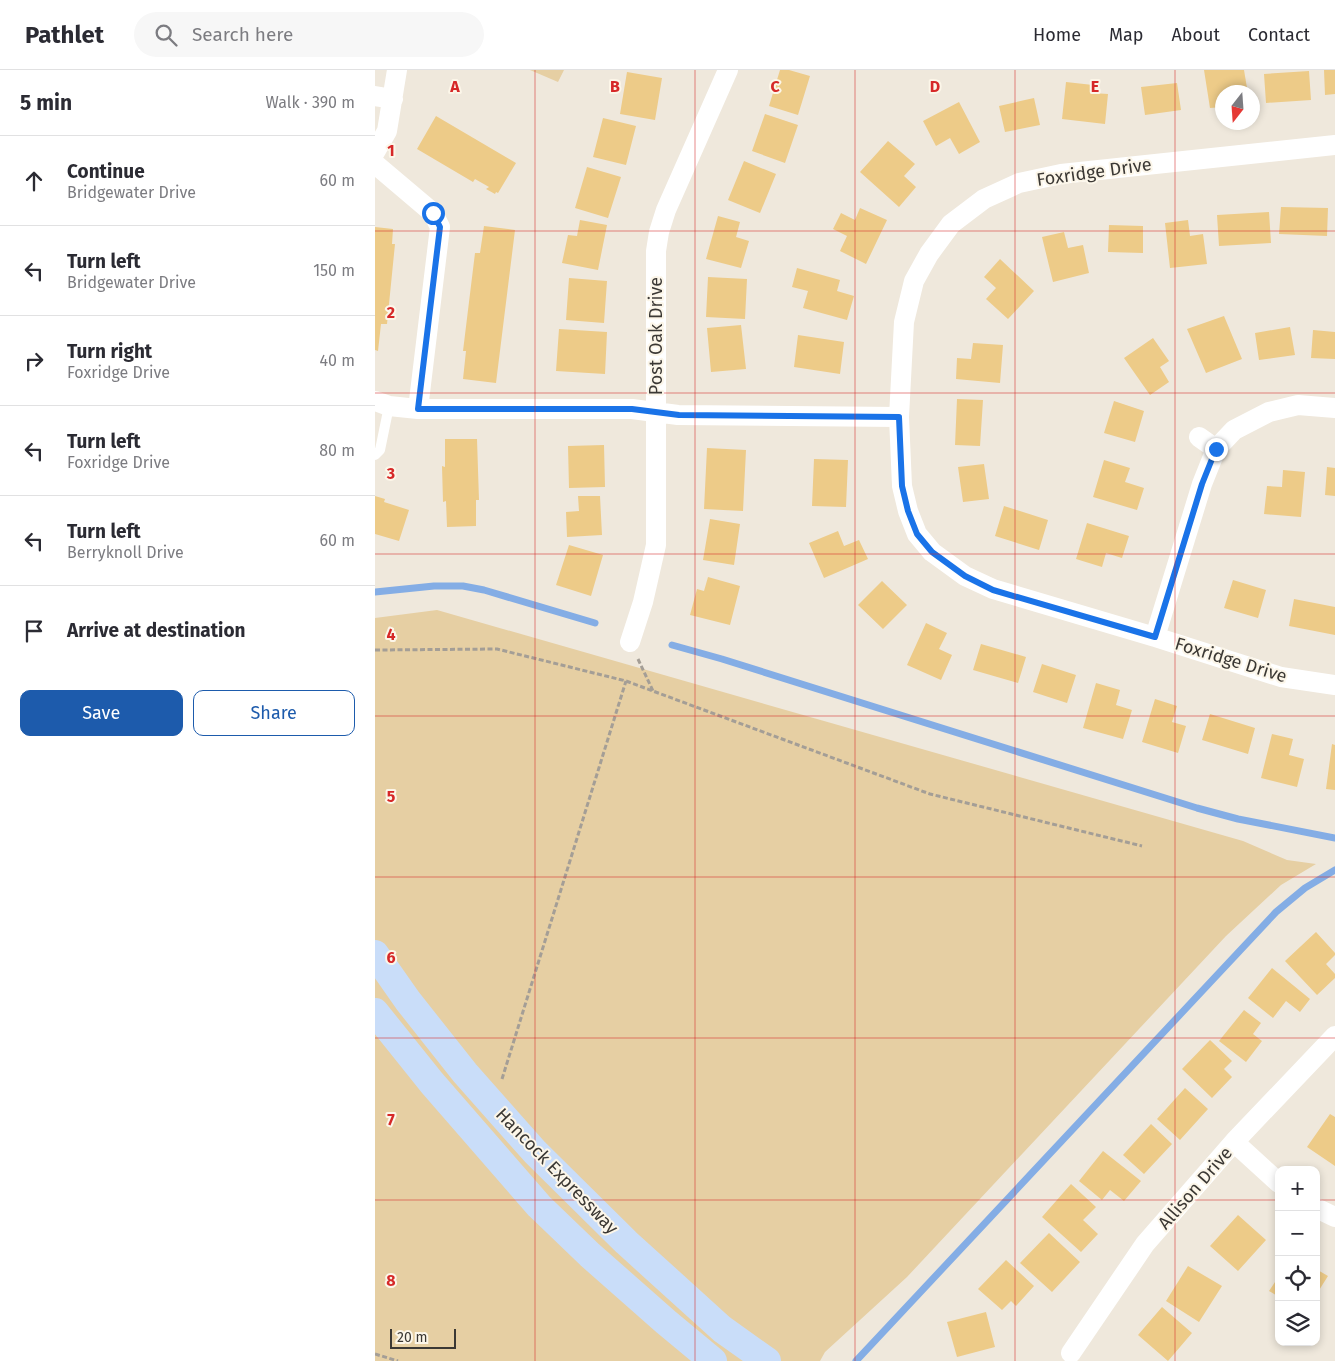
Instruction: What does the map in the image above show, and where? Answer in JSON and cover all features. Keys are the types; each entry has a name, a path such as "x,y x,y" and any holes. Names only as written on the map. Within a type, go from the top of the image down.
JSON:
{"main road":[{"name":"Hancock Expressway","path":"375,954 408,1001 465,1074 535,1152 626,1242 722,1329 767,1361"},
{"name":"Hancock Expressway","path":"375,1012 432,1083 539,1206 590,1255 713,1361"}],"street":[{"path":"375,152 387,132 384,98 397,70"},
{"name":"Post Oak Drive","path":"630,642 643,602 656,545 657,250 659,232 666,210 728,70"},
{"name":"Foxridge Drive","path":"1335,145 1061,174 1019,183 984,199 951,224 929,254 914,281 904,322 899,417 902,486 908,511 917,534 932,552 965,576 993,590 1155,637 1281,677 1335,685"},
{"path":"375,164 433,213 440,227 418,409"},
{"path":"382,403 418,409 632,409 679,415 899,417"},
{"path":"1155,637 1202,484 1216,449 1234,430 1269,412 1298,405 1335,408"},
{"path":"1199,437 1216,449"},
{"name":"Allison Drive","path":"1071,1353 1145,1244 1234,1142 1335,1036"},
{"path":"1234,1142 1275,1179"},
{"path":"1320,1210 1335,1217"}],"lane":[{"path":"375,455 380,450 382,403"}],"path":[{"path":"630,642 653,691"},
{"path":"375,650 497,649 626,681 930,794 1142,846"},
{"path":"501,1080 626,681"},
{"path":"375,1354 399,1361"}],"shaded area":[{"path":"530,70 564,70 558,82"},
{"path":"437,610 1243,841 1287,860 1316,864 1281,885 1226,936 907,1277 825,1352 820,1361 375,1361 375,618"}],"building":[{"path":"780,70 789,70 810,76 798,115 769,106"},
{"path":"1204,70 1244,70 1246,85 1215,85 1215,108 1210,108"},
{"path":"1324,70 1335,70 1335,94 1325,95"},
{"path":"1309,71 1311,100 1266,103 1264,74"},
{"path":"627,72 662,78 655,120 620,114"},
{"path":"1066,82 1093,85 1093,93 1108,94 1105,124 1062,119"},
{"path":"1177,83 1181,110 1145,115 1141,87"},
{"path":"1034,98 1040,125 1005,132 999,106"},
{"path":"959,102 980,142 959,154 950,138 936,146 923,121"},
{"path":"765,114 798,125 785,163 752,151"},
{"path":"436,116 516,163 498,193 496,192 495,194 486,189 489,187 475,179 473,182 417,149"},
{"path":"603,118 636,126 626,165 593,157"},
{"path":"888,141 915,164 904,176 916,187 899,207 860,172"},
{"path":"744,161 776,174 760,213 728,200"},
{"path":"587,167 621,177 608,218 575,208"},
{"path":"1281,207 1328,208 1327,236 1279,234"},
{"path":"860,208 887,220 866,264 840,251 847,236 833,229 841,213 855,220"},
{"path":"1269,212 1271,243 1219,246 1217,215"},
{"path":"718,216 740,222 736,237 749,241 741,268 706,259"},
{"path":"580,220 607,225 598,270 562,263 568,235 577,236"},
{"path":"1188,220 1190,236 1203,234 1207,264 1170,268 1165,223"},
{"path":"1109,225 1143,226 1143,253 1108,252"},
{"path":"484,226 515,230 496,383 463,379 466,351 463,351 475,253 480,253"},
{"path":"375,227 393,229 392,244 395,244 387,324 381,324 378,351 375,350"},
{"path":"1064,232 1068,248 1083,245 1089,273 1053,282 1042,237"},
{"path":"1000,259 1034,291 1008,319 986,299 996,288 984,277"},
{"path":"797,268 840,280 837,291 854,296 847,320 803,308 808,291 792,287"},
{"path":"708,277 747,279 745,319 706,317"},
{"path":"569,278 607,281 604,323 566,320"},
{"path":"1224,316 1242,359 1206,373 1187,329"},
{"path":"741,325 746,369 711,372 707,328"},
{"path":"1290,327 1295,355 1259,360 1255,333"},
{"path":"559,329 607,332 605,374 556,371"},
{"path":"1313,330 1335,332 1335,359 1311,358"},
{"path":"798,335 844,342 840,374 794,367"},
{"path":"1153,338 1169,361 1160,367 1169,382 1150,395 1124,358"},
{"path":"973,343 1003,345 1000,383 956,379 957,358 971,359"},
{"path":"957,399 983,400 980,446 955,445"},
{"path":"1114,401 1144,411 1135,442 1104,433"},
{"path":"445,439 477,439 479,500 476,500 476,526 447,527 446,501 443,502 442,466 445,467"},
{"path":"604,445 605,487 569,488 568,446"},
{"path":"707,448 746,450 743,511 704,509"},
{"path":"814,459 848,460 846,507 812,506"},
{"path":"1104,460 1130,468 1125,482 1144,488 1137,510 1093,497"},
{"path":"984,464 989,499 963,502 958,467"},
{"path":"1327,467 1335,468 1335,496 1325,495"},
{"path":"1283,470 1305,472 1301,517 1264,514 1267,486 1282,487"},
{"path":"375,496 385,499 384,502 409,510 399,541 375,534"},
{"path":"578,496 600,496 602,535 567,537 566,512 579,511"},
{"path":"1004,506 1048,520 1039,550 995,536"},
{"path":"710,519 740,524 734,565 703,560"},
{"path":"1087,523 1129,536 1122,558 1106,553 1102,567 1076,559"},
{"path":"838,531 844,546 859,540 868,559 824,578 809,543"},
{"path":"569,545 603,555 591,596 556,585"},
{"path":"708,577 740,586 730,625 690,615 697,589 704,591"},
{"path":"1233,580 1266,590 1258,618 1224,608"},
{"path":"882,581 907,605 883,629 858,605"},
{"path":"1294,599 1335,607 1335,635 1289,626"},
{"path":"926,623 947,633 939,649 952,655 941,680 907,665"},
{"path":"981,644 1026,657 1018,683 973,670"},
{"path":"1042,664 1076,675 1067,703 1033,692"},
{"path":"1096,683 1120,690 1116,705 1132,710 1123,739 1083,728"},
{"path":"1155,699 1177,706 1172,722 1186,726 1178,753 1142,742"},
{"path":"1210,714 1255,728 1248,754 1202,740"},
{"path":"1272,734 1293,739 1289,755 1304,759 1297,787 1261,778"},
{"path":"1332,744 1335,745 1335,790 1326,789"},
{"path":"1316,932 1335,953 1326,964 1335,974 1335,978 1317,995 1285,961"},
{"path":"1272,968 1310,999 1300,1012 1286,1001 1273,1018 1248,998"},
{"path":"1244,1010 1261,1023 1253,1034 1262,1041 1246,1062 1219,1041"},
{"path":"1210,1040 1232,1061 1224,1069 1232,1077 1212,1098 1182,1069"},
{"path":"1185,1088 1208,1109 1180,1140 1157,1119"},
{"path":"1330,1114 1335,1117 1335,1166 1307,1147"},
{"path":"1151,1124 1172,1144 1144,1174 1123,1155"},
{"path":"1103,1151 1141,1181 1124,1201 1110,1190 1102,1200 1079,1181"},
{"path":"1071,1184 1096,1207 1083,1220 1098,1234 1081,1252 1042,1217"},
{"path":"1238,1215 1266,1240 1238,1271 1210,1246"},
{"path":"1049,1233 1080,1262 1052,1292 1020,1263"},
{"path":"1006,1260 1034,1286 1016,1306 1011,1301 1002,1310 978,1289"},
{"path":"1188,1266 1222,1286 1199,1322 1166,1301"},
{"path":"1320,1271 1328,1276 1320,1289"},
{"path":"1275,1282 1275,1295 1269,1291"},
{"path":"1162,1307 1192,1333 1168,1361 1138,1335"},
{"path":"986,1312 995,1347 957,1357 947,1322"}],"waterway":[{"path":"375,592 434,586 463,586 484,590 595,623"},
{"path":"672,645 1197,808 1238,819 1335,838"},
{"path":"856,1361 1276,912 1305,888 1335,870"}],"route":[{"path":"433,213 440,227 418,409 632,409 679,415 899,417 902,486 908,511 917,534 932,552 965,576 993,590 1155,637 1202,484 1216,449"}]}
